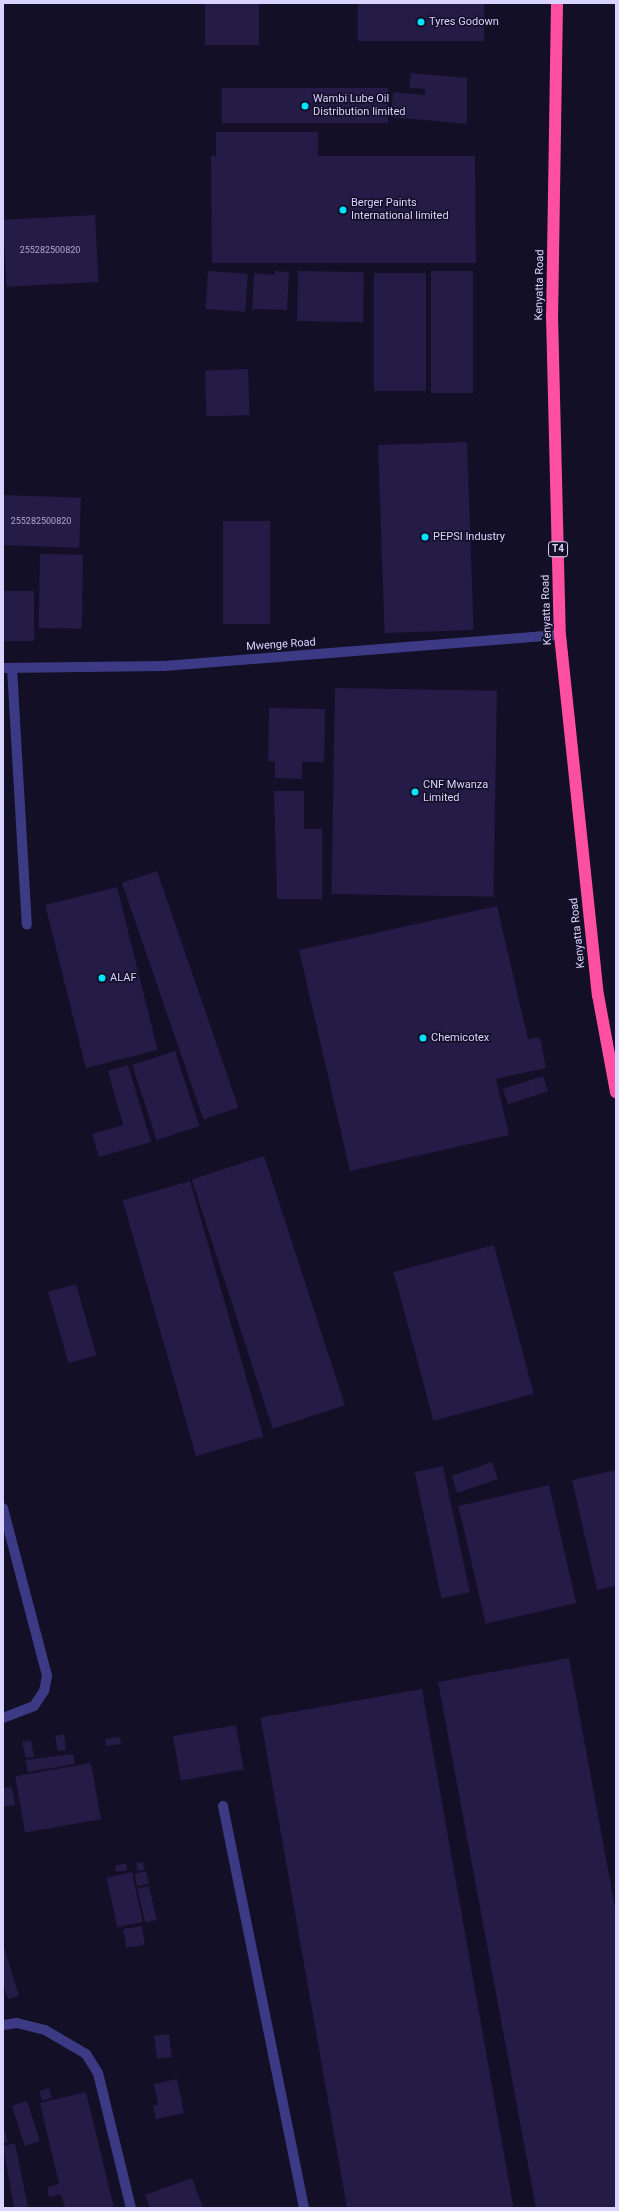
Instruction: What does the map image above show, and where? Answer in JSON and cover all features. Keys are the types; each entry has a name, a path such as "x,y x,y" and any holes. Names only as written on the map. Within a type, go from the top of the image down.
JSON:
{"highway":[{"name":"Kenyatta Road","path":"557,3 552,315 560,635 598,995 616,1092"}],"street":[{"name":"Mwenge Road","path":"8,668 164,666 560,635"},
{"path":"8,668 27,925"},
{"path":"3,1508 47,1676 44,1690 34,1706 3,1718"},
{"path":"223,1806 304,2208"},
{"path":"3,2025 17,2023 45,2030 86,2054 98,2072 131,2208"}],"building":[{"path":"205,3 259,3 259,45 205,45"},
{"name":"Tyres Godown","path":"358,3 484,3 484,41 358,41"},
{"path":"411,73 467,78 467,124 391,117 393,92 425,95 425,89 409,88"},
{"name":"Wambi Lube Oil Distribution limited","path":"222,88 388,88 388,123 222,123"},
{"name":"Berger Paints International limited","path":"216,132 318,132 318,156 475,156 476,263 212,263 211,156 216,156"},
{"path":"95,215 99,282 7,287 3,220"},
{"path":"208,271 248,274 245,312 205,309"},
{"path":"275,271 289,272 287,310 252,309 254,273 275,275"},
{"path":"298,271 364,272 363,322 297,321"},
{"path":"431,271 473,271 473,393 431,393"},
{"path":"374,273 426,273 426,391 374,391"},
{"path":"248,369 250,415 207,416 205,371"},
{"name":"PEPSI Industry","path":"467,442 474,630 385,633 378,445"},
{"path":"3,495 81,498 79,548 3,545"},
{"path":"223,521 270,521 270,624 223,624"},
{"path":"40,554 83,555 82,629 39,628"},
{"path":"3,591 34,591 34,641 3,641"},
{"name":"CNF Mwanza Limited","path":"335,688 497,691 493,897 331,894"},
{"path":"269,708 325,709 324,762 302,762 302,779 275,778 275,761 268,761"},
{"path":"274,791 304,791 304,829 322,829 322,899 277,899"},
{"name":"ALAF","path":"157,871 238,1107 203,1119 122,883"},
{"name":"ALAF","path":"117,887 158,1050 86,1068 45,905"},
{"name":"Chemicotex","path":"497,906 528,1039 540,1037 546,1068 496,1079 509,1135 350,1171 299,950"},
{"path":"175,1051 199,1126 157,1140 132,1065"},
{"path":"128,1065 151,1142 99,1157 92,1134 123,1125 108,1071"},
{"path":"543,1076 548,1091 508,1104 503,1089"},
{"path":"264,1156 345,1405 273,1429 192,1179"},
{"path":"190,1181 263,1437 196,1456 123,1200"},
{"path":"494,1245 534,1394 433,1421 394,1272"},
{"path":"76,1284 96,1355 69,1363 48,1292"},
{"path":"492,1462 498,1479 457,1493 451,1476"},
{"path":"443,1466 470,1592 441,1598 415,1472"},
{"path":"616,1470 616,1586 597,1590 572,1480"},
{"path":"549,1485 576,1603 486,1624 458,1506"},
{"path":"569,1658 616,1913 616,2208 536,2208 438,1682"},
{"path":"422,1689 514,2208 347,2208 260,1717"},
{"path":"236,1725 244,1769 181,1780 173,1736"},
{"path":"64,1734 66,1750 58,1751 55,1736"},
{"path":"120,1737 121,1744 106,1746 105,1739"},
{"path":"31,1740 34,1757 26,1758 22,1742"},
{"path":"73,1754 75,1764 28,1772 25,1760"},
{"path":"91,1763 101,1819 25,1833 15,1776"},
{"path":"12,1787 15,1805 3,1807 3,1788"},
{"path":"143,1862 144,1870 138,1871 136,1863"},
{"path":"126,1863 127,1870 116,1872 115,1866"},
{"path":"146,1871 149,1884 137,1886 134,1874"},
{"path":"132,1872 143,1922 117,1927 107,1877"},
{"path":"149,1886 157,1920 145,1923 137,1889"},
{"path":"142,1926 145,1945 126,1948 123,1929"},
{"path":"3,1944 19,1996 8,1999 3,1984"},
{"path":"169,2034 172,2057 157,2059 154,2036"},
{"path":"177,2079 184,2113 156,2119 153,2106 158,2105 154,2084"},
{"path":"49,2088 52,2098 42,2100 39,2091"},
{"path":"86,2092 114,2208 65,2208 61,2194 49,2197 47,2187 59,2184 40,2103"},
{"path":"27,2101 40,2141 25,2146 12,2106"},
{"path":"3,2131 5,2131 8,2142 3,2143"},
{"path":"15,2143 28,2208 14,2208 3,2146"},
{"path":"192,2178 203,2208 150,2208 145,2195"}],"place":[{"name":"Tyres Godown","path":"421,22"},
{"name":"Wambi Lube Oil Distribution limited","path":"305,106"},
{"name":"Berger Paints International limited","path":"343,210"},
{"name":"PEPSI Industry","path":"425,537"},
{"name":"CNF Mwanza Limited","path":"415,792"},
{"name":"ALAF","path":"102,978"},
{"name":"Chemicotex","path":"423,1038"}]}
